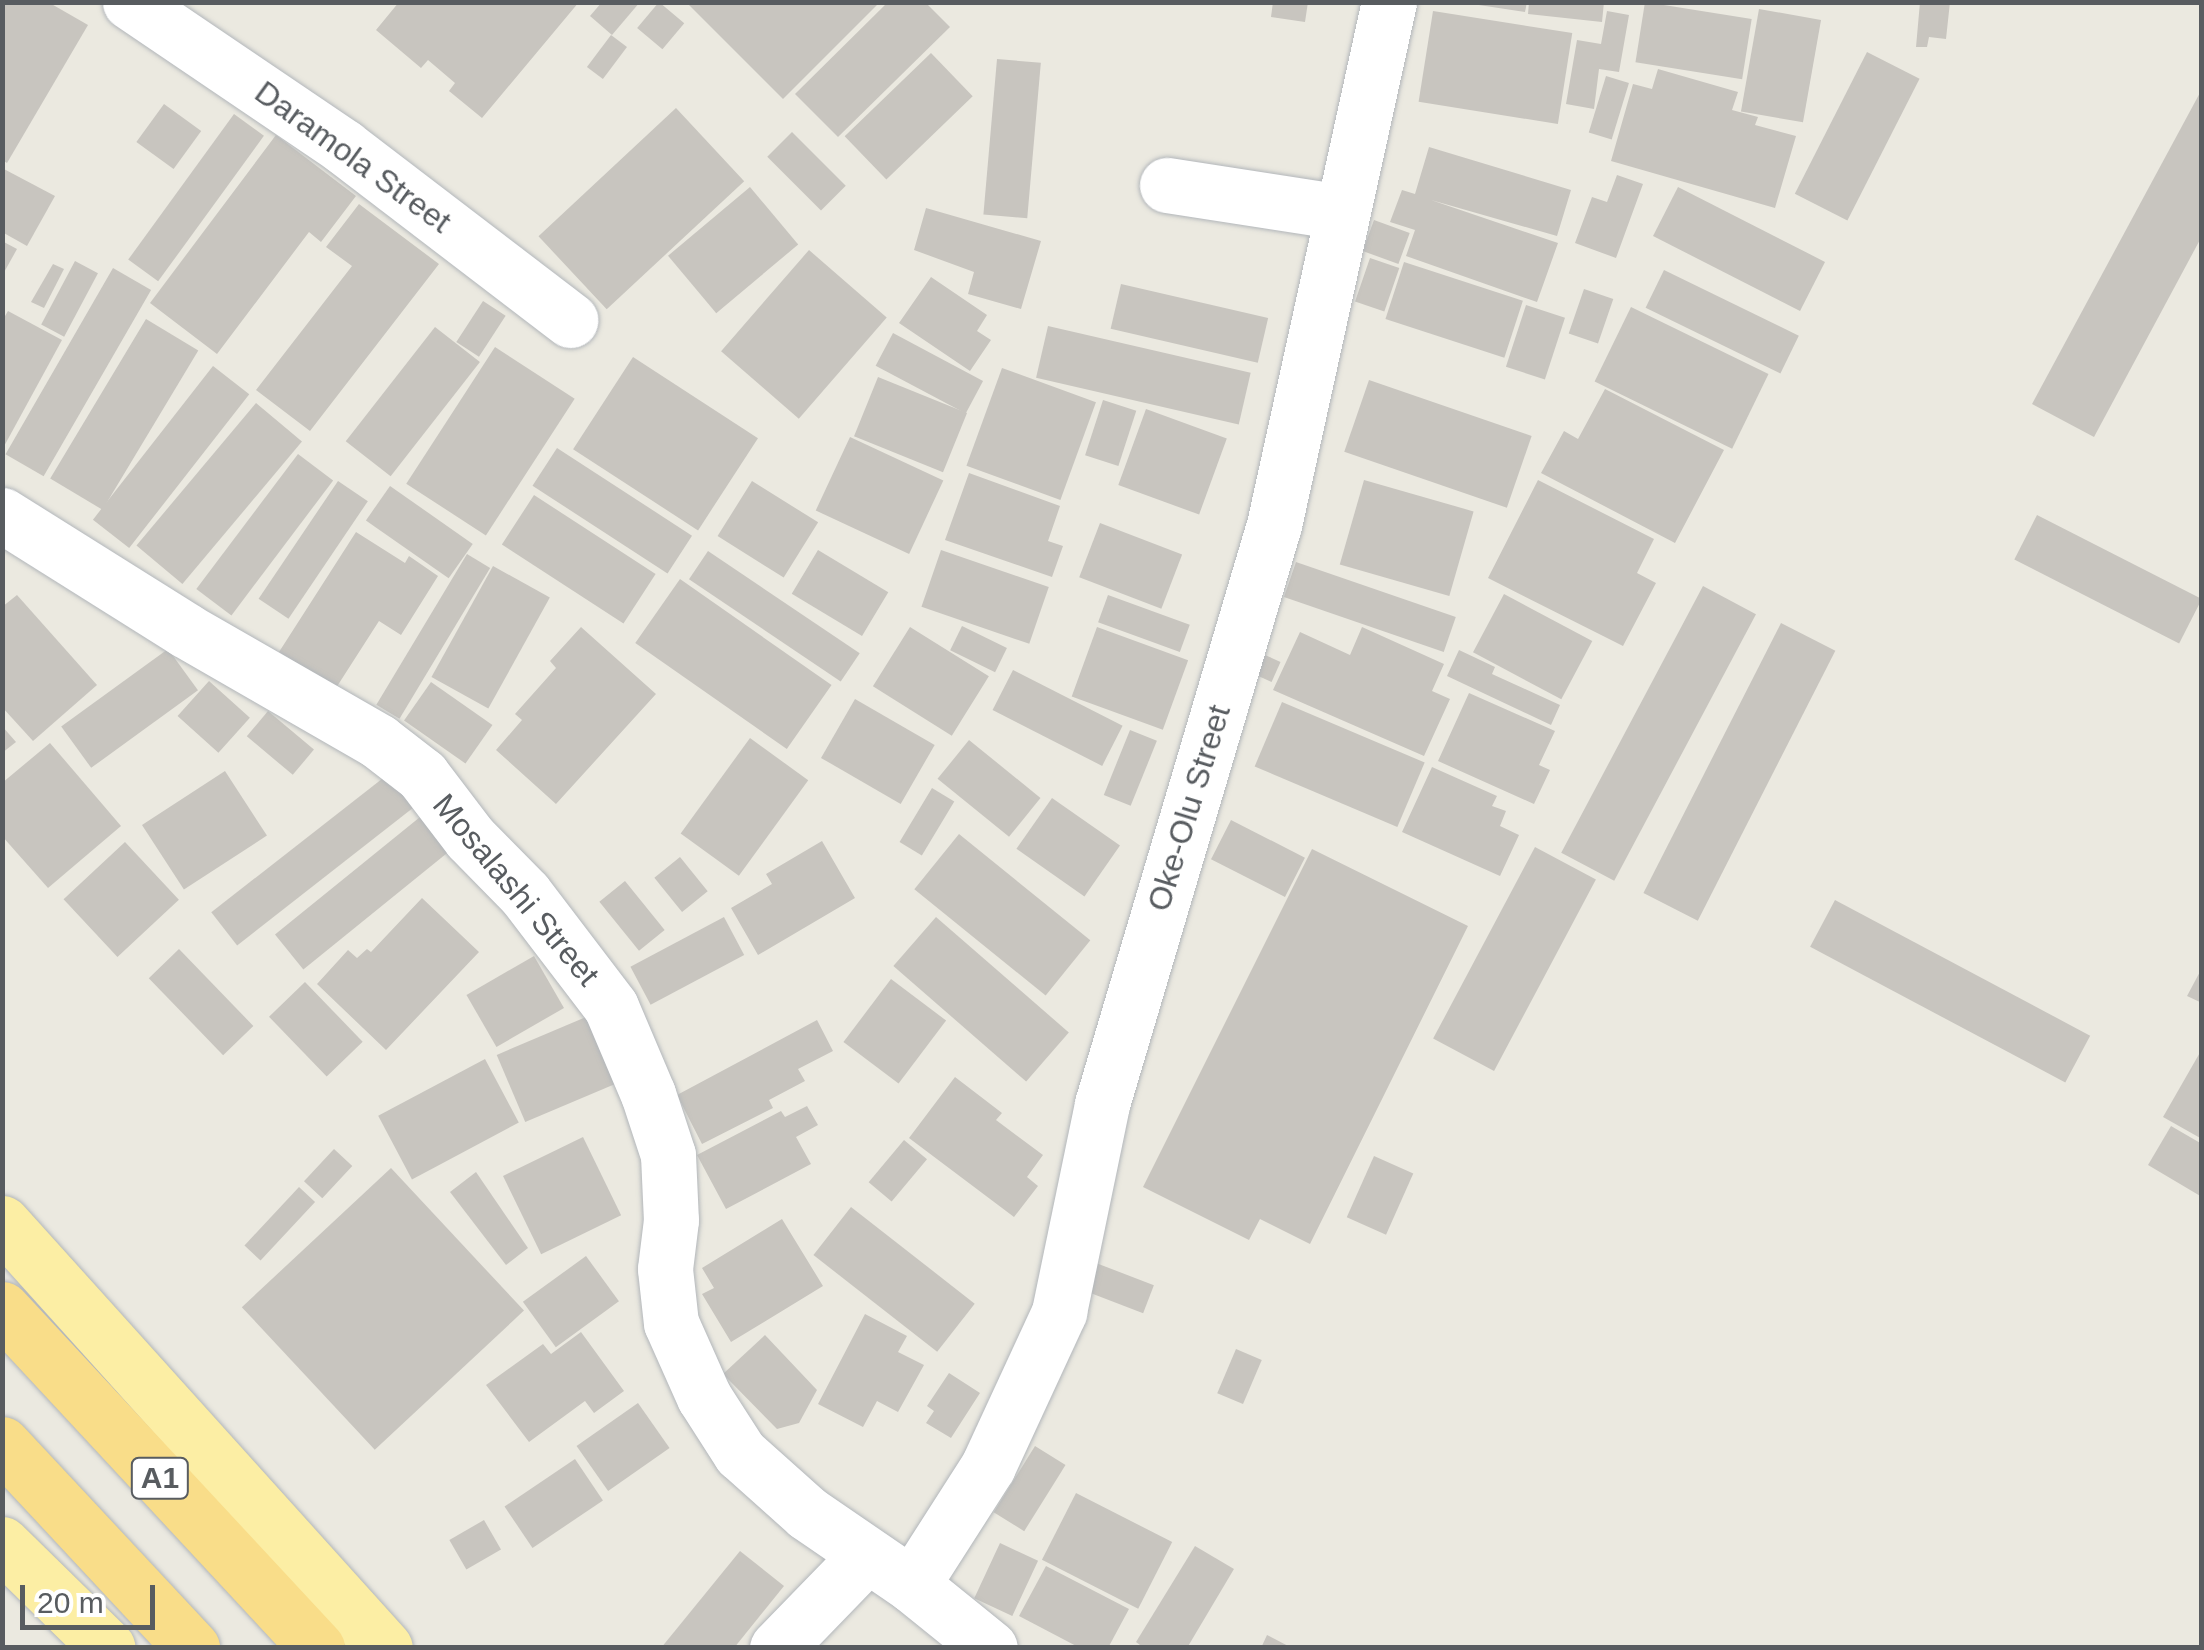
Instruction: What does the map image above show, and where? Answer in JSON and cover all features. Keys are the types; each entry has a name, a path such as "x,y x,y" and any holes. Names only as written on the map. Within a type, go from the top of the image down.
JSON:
{"highway":[{"name":"A1","path":"2,1309 317,1648"},
{"path":"2,1444 192,1648"}],"main road":[{"path":"2,1224 386,1648"},
{"path":"2,1544 108,1648"}],"street":[{"name":"Daramola Street","path":"130,2 344,147 570,320"},
{"name":"Oke-Olu Street","path":"912,1585 988,1466 1058,1312 1102,1104 1274,525 1389,2"},
{"path":"1167,186 1342,212"},
{"name":"Mosalashi Street","path":"2,514 185,630 378,741 422,775 470,838 525,894 611,1006 668,1154 671,1220 665,1269 671,1323 704,1398 740,1453 807,1513 912,1585 990,1648"},
{"path":"777,1648 866,1556"}],"building":[{"path":"2,2 48,2 88,25 7,163 2,160"},
{"path":"399,2 579,2 482,118 449,91 455,83 428,60 421,68 376,30"},
{"path":"602,2 640,2 612,35 590,16"},
{"path":"659,2 684,23 662,49 637,28"},
{"path":"686,2 880,2 783,99"},
{"path":"888,2 925,2 950,27 838,137 795,94"},
{"path":"1273,2 1308,2 1305,22 1271,17"},
{"path":"1459,2 1527,2 1525,12"},
{"path":"1529,2 1604,2 1602,22 1528,14"},
{"path":"1645,2 1752,19 1742,79 1635,62"},
{"path":"1920,2 1950,2 1946,39 1929,37 1927,47 1916,47"},
{"path":"1759,9 1821,20 1803,122 1741,111"},
{"path":"1433,11 1572,33 1558,124 1419,102"},
{"path":"1607,11 1629,15 1619,72 1599,69 1594,109 1566,104 1577,40 1601,44"},
{"path":"611,35 627,47 603,79 587,67"},
{"path":"1867,52 1920,79 1847,220 1795,194"},
{"path":"931,53 973,96 886,180 845,136"},
{"path":"997,59 1041,63 1027,218 983,214"},
{"path":"1658,69 1738,92 1732,110 1758,117 1755,125 1796,136 1775,208 1611,161 1633,84 1652,89"},
{"path":"1606,76 1629,83 1612,139 1589,132"},
{"path":"2202,89 2202,236 2094,437 2032,404"},
{"path":"164,104 201,131 174,169 136,142"},
{"path":"676,108 744,181 607,309 539,236"},
{"path":"234,114 264,136 158,281 128,260"},
{"path":"792,132 846,186 821,210 767,157"},
{"path":"276,135 356,196 321,242 309,232 217,354 150,303"},
{"path":"1429,147 1571,190 1557,236 1431,200 1558,243 1537,302 1406,256 1415,230 1390,222 1402,190 1415,194"},
{"path":"2,168 55,196 27,246 2,232"},
{"path":"1617,175 1643,184 1616,258 1575,243 1592,197 1607,202"},
{"path":"750,187 798,244 716,313 668,256"},
{"path":"1678,187 1825,262 1800,311 1653,236"},
{"path":"359,204 439,264 310,431 256,390 352,266 326,247"},
{"path":"926,208 1041,241 1021,309 968,294 974,272 914,250"},
{"path":"1374,220 1410,233 1398,264 1363,251"},
{"path":"2,241 17,249 2,276"},
{"path":"809,250 887,318 799,419 721,351"},
{"path":"1370,258 1399,268 1384,312 1355,301"},
{"path":"75,261 98,273 64,337 41,325"},
{"path":"1404,262 1523,301 1504,358 1385,319"},
{"path":"53,264 64,269 44,308 31,302"},
{"path":"113,268 151,290 44,476 6,454"},
{"path":"1664,270 1799,336 1780,374 1646,308"},
{"path":"931,277 987,315 977,331 991,340 970,371 899,323"},
{"path":"1121,284 1268,318 1258,363 1111,329"},
{"path":"1584,289 1613,299 1598,344 1569,333"},
{"path":"483,301 506,316 479,357 456,342"},
{"path":"1526,305 1565,318 1545,379 1506,367"},
{"path":"1631,307 1769,374 1732,449 1595,382"},
{"path":"8,311 62,340 2,450 2,321"},
{"path":"146,319 198,350 102,510 50,478"},
{"path":"1048,326 1251,373 1239,424 1036,378"},
{"path":"435,327 480,362 391,476 346,441"},
{"path":"893,333 983,381 966,414 876,366"},
{"path":"495,347 575,399 486,535 406,484"},
{"path":"633,357 758,438 698,530 573,449"},
{"path":"213,366 249,394 129,548 93,520"},
{"path":"1002,368 1096,402 1060,500 966,466"},
{"path":"878,377 967,413 943,472 854,436"},
{"path":"1369,380 1532,436 1507,508 1344,452"},
{"path":"1605,389 1724,450 1675,543 1541,473 1564,431 1578,439"},
{"path":"1103,400 1136,411 1118,466 1085,455"},
{"path":"256,403 302,442 182,584 136,545"},
{"path":"1146,409 1227,438 1199,515 1118,485"},
{"path":"850,437 943,481 909,554 816,510"},
{"path":"557,448 692,536 668,573 532,486"},
{"path":"298,454 333,480 231,615 196,589"},
{"path":"969,473 1060,506 1048,541 1063,546 1052,577 945,540"},
{"path":"1364,480 1474,511 1449,596 1340,565"},
{"path":"1538,480 1654,539 1637,573 1656,583 1623,646 1488,578"},
{"path":"338,481 368,501 288,619 259,599"},
{"path":"752,481 818,522 784,577 718,536"},
{"path":"390,486 473,544 449,578 366,520"},
{"path":"534,495 656,574 623,623 502,544"},
{"path":"2037,515 2202,599 2179,644 2014,560"},
{"path":"1100,523 1182,555 1161,609 1079,577"},
{"path":"356,532 405,563 409,556 438,576 401,635 379,621 336,688 279,652"},
{"path":"818,550 888,592 862,636 792,594"},
{"path":"941,550 1049,587 1029,644 921,607"},
{"path":"708,551 860,653 841,682 689,579"},
{"path":"467,554 490,568 399,719 376,705"},
{"path":"1296,562 1456,617 1444,652 1284,597"},
{"path":"493,566 550,598 488,709 431,677"},
{"path":"680,579 832,685 787,749 635,643"},
{"path":"1703,586 1756,614 1614,881 1561,853"},
{"path":"1504,594 1592,641 1561,699 1473,652"},
{"path":"17,595 97,685 33,741 2,707 2,607"},
{"path":"1108,595 1190,625 1180,652 1098,622"},
{"path":"1781,623 1835,651 1698,921 1643,893"},
{"path":"962,626 1007,648 995,672 950,650"},
{"path":"581,627 656,694 556,804 496,750 522,720 515,714 556,668 550,661"},
{"path":"910,627 989,676 952,736 873,686"},
{"path":"1097,627 1188,660 1163,730 1072,697"},
{"path":"1362,627 1444,664 1432,691 1450,699 1424,756 1273,690 1300,632 1350,655"},
{"path":"168,649 198,690 91,768 61,727"},
{"path":"1459,650 1495,667 1492,674 1560,705 1551,725 1447,676"},
{"path":"1265,655 1281,662 1272,682 1256,675"},
{"path":"1013,670 1123,726 1102,766 993,710"},
{"path":"209,681 250,718 218,753 178,716"},
{"path":"431,682 492,725 465,764 404,721"},
{"path":"1469,693 1555,731 1539,765 1550,770 1534,804 1438,761"},
{"path":"855,699 935,745 901,804 821,758"},
{"path":"1282,702 1425,763 1397,827 1255,766"},
{"path":"268,711 314,750 293,775 247,736"},
{"path":"2,726 16,742 2,753"},
{"path":"1130,730 1157,741 1131,806 1104,795"},
{"path":"750,738 808,780 739,876 681,833"},
{"path":"969,740 1040,798 1009,837 938,779"},
{"path":"50,743 121,826 48,888 2,836 2,783"},
{"path":"1432,767 1497,796 1492,806 1506,811 1500,826 1519,835 1500,876 1402,832"},
{"path":"225,771 267,836 184,889 142,825"},
{"path":"387,775 413,808 237,945 211,912"},
{"path":"932,788 954,801 922,855 900,842"},
{"path":"1052,798 1120,846 1084,896 1016,849"},
{"path":"425,813 453,848 303,969 275,934"},
{"path":"1231,820 1305,858 1285,897 1211,859"},
{"path":"959,834 1090,940 1046,996 914,889"},
{"path":"822,841 855,898 758,955 731,908 772,884 766,874"},
{"path":"125,842 179,900 117,957 64,899"},
{"path":"1535,847 1596,879 1494,1071 1433,1039"},
{"path":"1312,849 1468,926 1310,1244 1260,1219 1249,1240 1143,1187"},
{"path":"680,857 708,891 682,912 654,878"},
{"path":"625,881 665,930 639,951 599,902"},
{"path":"422,898 479,952 386,1050 317,984 348,950 357,958 367,949 371,952"},
{"path":"1835,900 2090,1036 2065,1082 1810,947"},
{"path":"724,917 744,955 651,1005 630,967"},
{"path":"936,917 1069,1032 1026,1082 893,966"},
{"path":"179,949 253,1026 223,1055 149,978"},
{"path":"534,956 564,1008 496,1047 466,995"},
{"path":"2202,968 2202,1003 2187,996"},
{"path":"891,979 946,1021 899,1084 843,1042"},
{"path":"305,982 363,1042 327,1076 269,1017"},
{"path":"586,1017 615,1084 525,1122 497,1055"},
{"path":"817,1020 833,1051 798,1069 805,1081 769,1100 773,1108 702,1144 677,1095"},
{"path":"2202,1049 2202,1139 2163,1117"},
{"path":"485,1059 519,1123 412,1179 378,1116"},
{"path":"955,1077 1002,1113 996,1120 1043,1155 1027,1177 1038,1186 1014,1217 909,1138"},
{"path":"807,1106 818,1125 796,1137 811,1164 726,1209 697,1155 781,1111 785,1117"},
{"path":"2171,1126 2202,1144 2202,1197 2148,1165"},
{"path":"583,1137 621,1215 541,1254 503,1176"},
{"path":"904,1140 927,1159 892,1201 869,1182"},
{"path":"334,1149 352,1166 322,1198 304,1181"},
{"path":"1374,1156 1413,1173 1386,1235 1347,1217"},
{"path":"391,1168 524,1311 375,1450 242,1307"},
{"path":"476,1172 528,1248 506,1265 450,1192"},
{"path":"299,1187 315,1202 261,1261 244,1246"},
{"path":"851,1207 975,1304 937,1352 813,1255"},
{"path":"782,1219 823,1286 731,1342 702,1294 714,1288 702,1268"},
{"path":"586,1256 619,1301 556,1347 523,1302"},
{"path":"1096,1263 1154,1285 1143,1313 1085,1291"},
{"path":"865,1314 907,1336 898,1352 924,1365 898,1412 877,1401 863,1427 818,1404"},
{"path":"581,1332 624,1391 594,1413 585,1401 529,1442 486,1385 543,1344 551,1354"},
{"path":"765,1335 817,1390 799,1423 777,1429 723,1374"},
{"path":"1236,1349 1262,1360 1243,1404 1217,1393"},
{"path":"949,1373 980,1393 951,1438 926,1423 934,1411 927,1406"},
{"path":"638,1403 670,1448 608,1491 577,1446"},
{"path":"1035,1446 1066,1465 1024,1531 994,1512"},
{"path":"575,1459 603,1500 532,1548 505,1507"},
{"path":"1076,1493 1172,1542 1138,1609 1042,1560"},
{"path":"484,1520 501,1549 466,1569 449,1540"},
{"path":"1000,1543 1038,1561 1012,1616 974,1598"},
{"path":"1195,1546 1234,1569 1187,1648 1144,1648 1136,1642"},
{"path":"740,1551 784,1586 734,1648 661,1648"},
{"path":"1046,1566 1129,1609 1108,1648 1080,1648 1019,1616"},
{"path":"1267,1635 1292,1648 1261,1648"}]}
